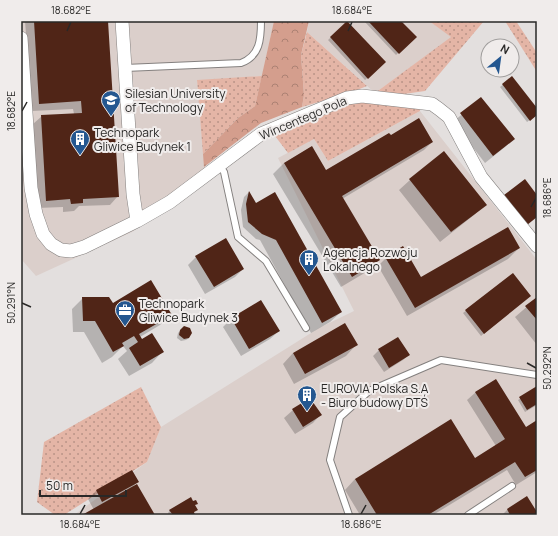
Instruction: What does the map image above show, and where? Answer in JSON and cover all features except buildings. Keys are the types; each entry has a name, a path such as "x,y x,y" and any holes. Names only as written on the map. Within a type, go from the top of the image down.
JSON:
{"street":[{"path":"122,21 133,194 137,221"},
{"name":"Wincentego Pola","path":"21,38 32,188 36,214 43,234 51,244 61,250 71,251 84,247 137,221 170,202 261,134 347,98 362,96 432,104 449,117 481,177 537,246"}],"lane":[{"path":"125,68 241,63 251,59 255,54 261,34 261,21"},
{"path":"219,164 224,172 238,237 266,261 306,328"},
{"path":"349,515 330,460 340,417 369,391 440,360 537,375"},
{"path":"468,515 512,486"}],"shaded area":[{"name":"Silesian University of Technology","path":"21,21 274,21 262,76 197,81 206,182 132,232 36,276 21,259"},
{"path":"309,21 429,21 452,37 375,93 307,32"},
{"path":"429,21 484,21 425,91 404,94 375,93 451,37"},
{"path":"505,21 516,21 537,53 537,72 520,45 520,38 516,38"},
{"path":"307,32 367,86 302,107 304,95 301,55"},
{"path":"262,76 255,106 238,118 203,154 197,80"},
{"path":"379,101 420,107 420,111 328,161 314,139 288,153 275,136 350,102"},
{"path":"420,111 537,260 537,515 74,515 147,462 161,427 319,328 354,311 278,158 314,139 328,161"},
{"path":"141,387 161,427 147,462 64,515 55,515 37,502 44,442"}],"green space":[{"path":"274,21 309,21 301,55 304,95 302,107 261,123 204,167 203,154 238,118 255,106"}],"place":[{"name":"Silesian University of Technology","path":"111,117"},
{"name":"Technopark Gliwice Budynek 1","path":"80,156"},
{"name":"Agencja Rozwoju Lokalnego","path":"309,276"},
{"name":"Technopark Gliwice Budynek 3","path":"125,327"},
{"name":"EUROVIA Polska S.A - Biuro budowy DTŚ","path":"307,412"}]}
